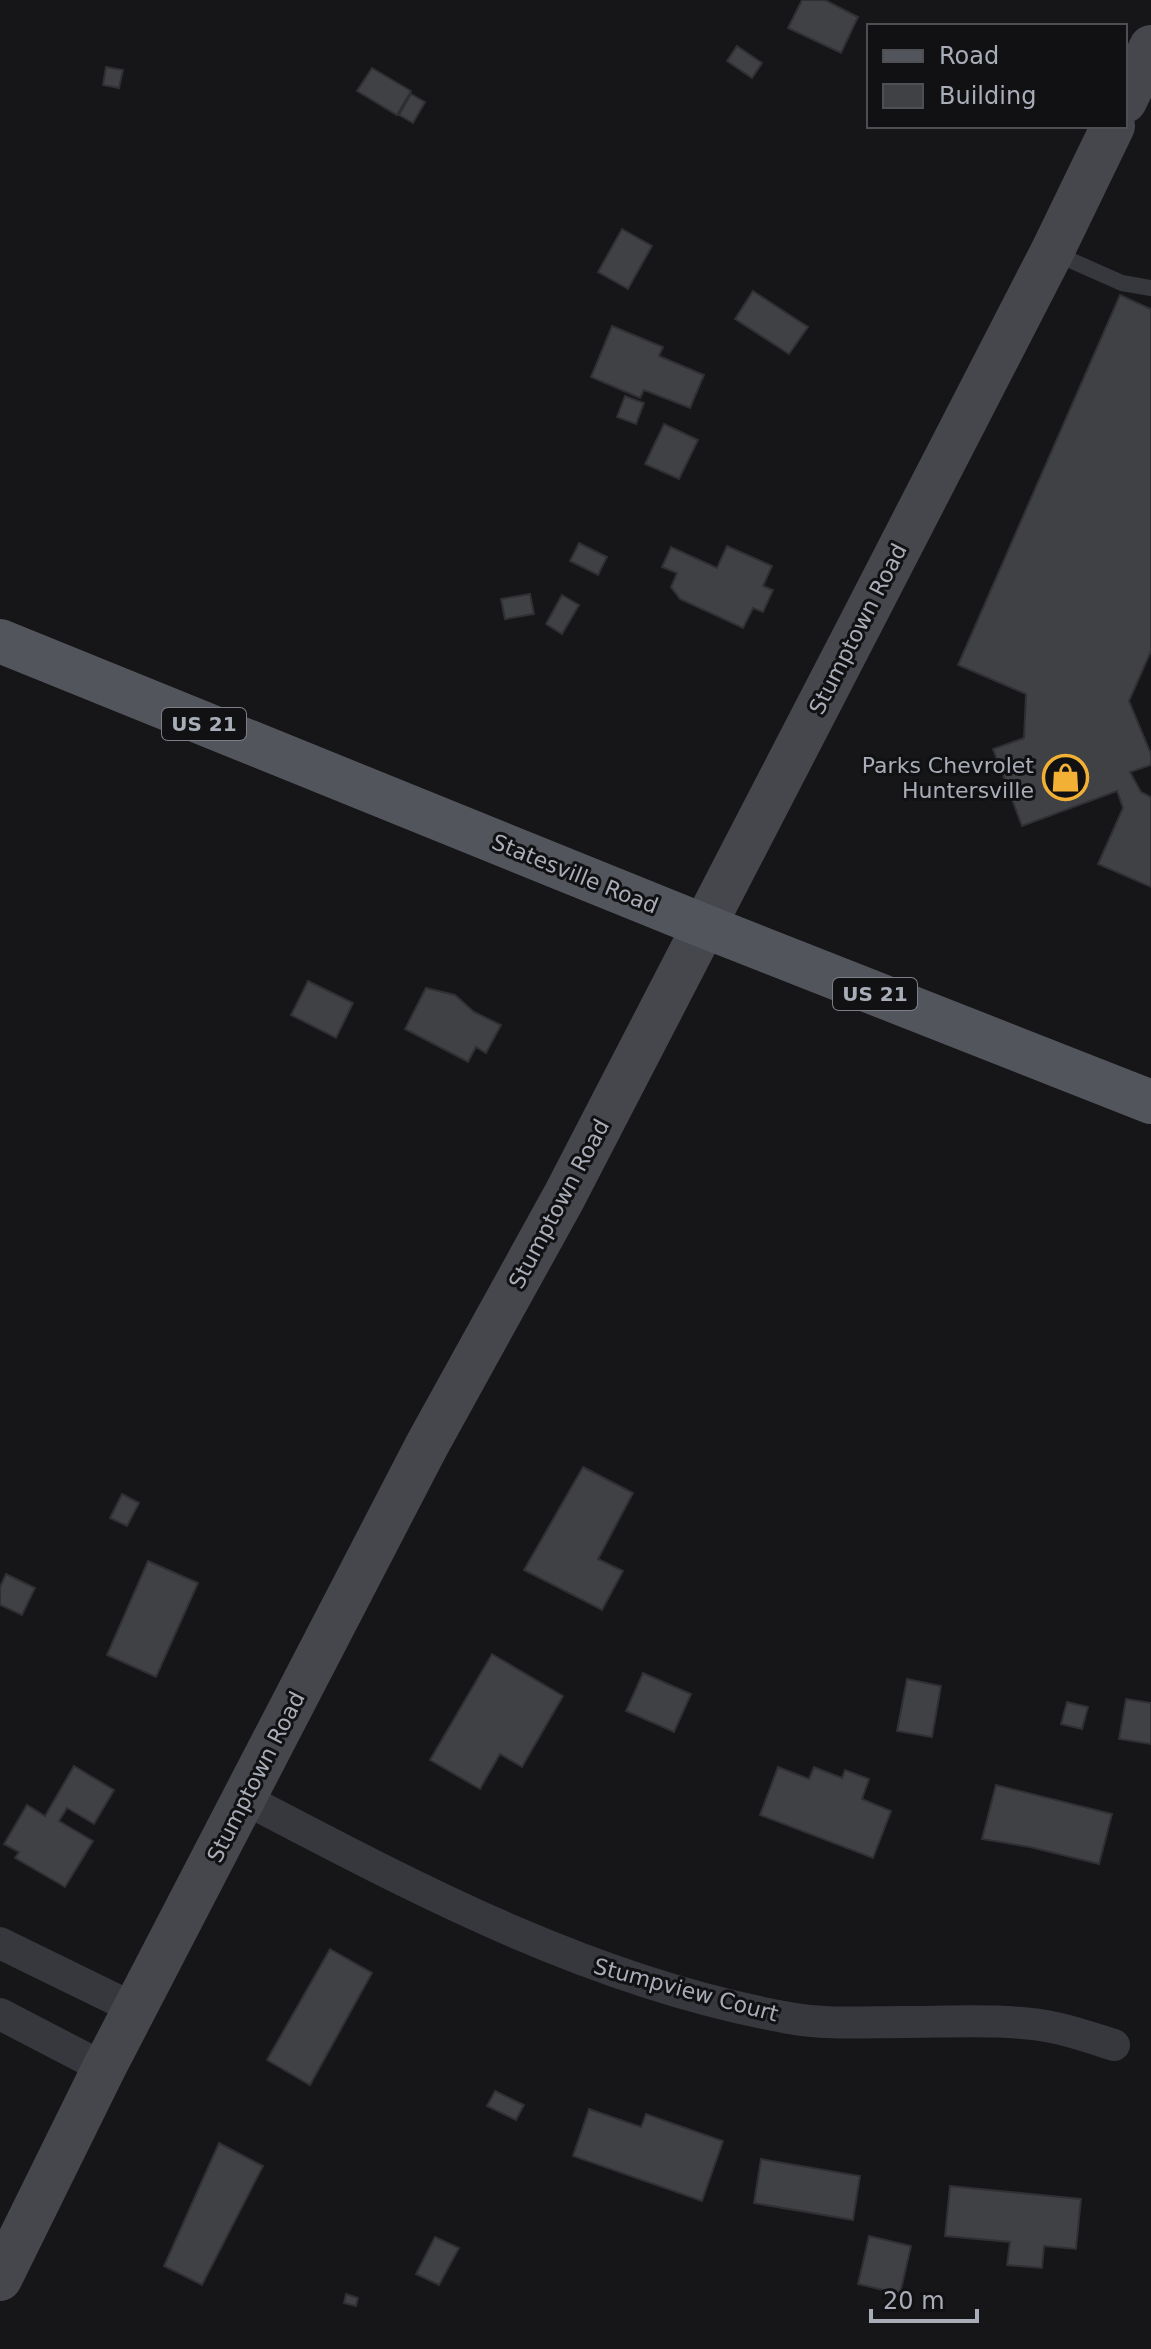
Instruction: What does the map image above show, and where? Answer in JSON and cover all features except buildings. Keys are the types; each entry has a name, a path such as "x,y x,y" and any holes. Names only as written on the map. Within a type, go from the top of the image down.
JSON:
{"main road":[{"name":"Statesville Road","path":"0,641 704,926 1151,1102"}],"street":[{"path":"1127,97 1151,47"},
{"name":"Stumptown Road","path":"0,2279 104,2068 427,1445 564,1197 1052,252 1112,128"},
{"name":"Stumpview Court","path":"245,1799 479,1919 581,1961 687,1995 791,2018 828,2022 980,2022 1053,2027 1114,2045"},
{"path":"0,1943 135,2009"},
{"path":"0,2014 104,2068"}],"lane":[{"path":"1052,252 1122,283 1151,288"}],"place":[{"name":"Parks Chevrolet Huntersville","path":"1065,778"}]}
